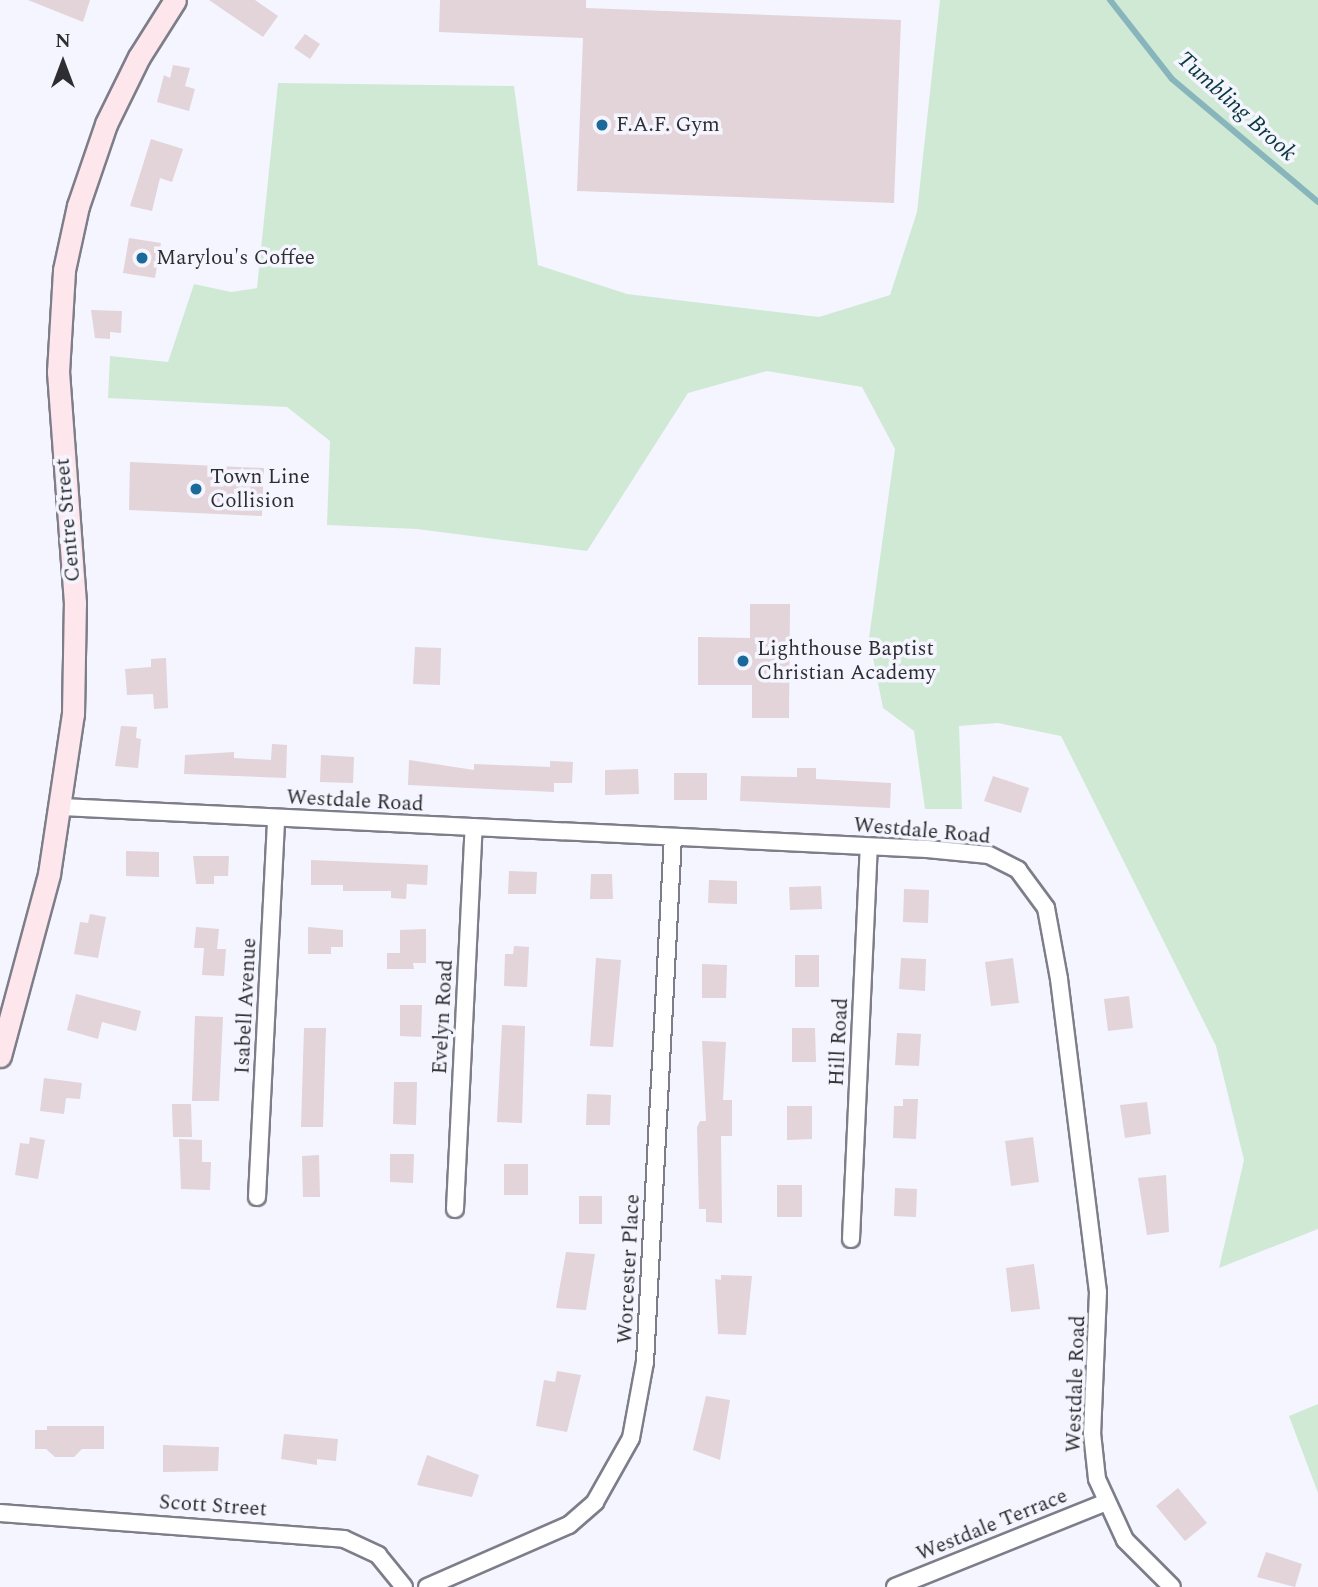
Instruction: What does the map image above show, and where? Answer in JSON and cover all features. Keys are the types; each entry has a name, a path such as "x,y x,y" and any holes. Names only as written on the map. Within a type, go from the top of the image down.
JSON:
{"main road":[{"name":"Centre Street","path":"0,1056 29,961 62,807 73,714 76,639 58,372 64,270 81,196 106,124 139,57 175,0"}],"street":[{"name":"Westdale Road","path":"62,807 957,851 999,859 1026,877 1046,908 1098,1292 1092,1443 1104,1503 1137,1556 1172,1587"},
{"name":"Isabell Avenue","path":"257,1197 276,818"},
{"name":"Evelyn Road","path":"455,1209 474,827"},
{"name":"Worcester Place","path":"427,1587 569,1525 601,1493 631,1438 645,1362 673,837"},
{"name":"Hill Road","path":"851,1239 869,847"},
{"name":"Westdale Terrace","path":"895,1587 1104,1503"},
{"name":"Scott Street","path":"0,1513 344,1539 378,1555 404,1587"}],"green space":[{"path":"940,0 1318,0 1318,1229 1219,1268 1244,1160 1216,1046 1061,736 998,723 959,726 962,809 925,809 914,731 883,708 869,638 895,449 862,387 767,371 688,393 587,551 417,529 327,525 330,441 287,407 108,398 110,356 168,362 194,284 231,292 257,288 278,83 514,86 538,265 627,294 819,317 890,295 917,212"},
{"path":"1318,1404 1318,1493 1289,1416"}],"building":[{"path":"28,0 90,0 83,22"},
{"path":"209,0 255,0 278,16 263,37"},
{"path":"440,0 586,0 586,8 901,20 894,203 577,191 583,38 439,32"},
{"path":"305,34 320,44 310,59 294,48"},
{"path":"173,65 190,68 185,86 195,89 189,111 157,102 164,75 170,78"},
{"path":"151,139 183,149 172,182 160,178 152,211 130,206"},
{"name":"Marylou's Coffee","path":"129,238 161,243 155,278 123,273"},
{"path":"91,310 122,311 121,333 110,332 110,339 95,338"},
{"name":"Town Line Collision","path":"130,462 264,468 262,516 129,510"},
{"name":"Lighthouse Baptist Christian Academy","path":"750,604 790,604 789,718 752,718 752,685 698,685 698,637 750,638"},
{"path":"415,647 441,648 440,685 413,684"},
{"path":"166,658 168,708 154,709 153,694 127,695 125,669 151,667 151,659"},
{"path":"121,726 137,727 136,738 141,739 138,768 115,766"},
{"path":"272,744 287,745 286,778 184,774 185,755 234,752 234,758 271,760"},
{"path":"321,755 354,757 353,783 320,782"},
{"path":"409,760 474,770 474,764 550,767 550,761 573,762 572,783 554,783 554,792 408,785"},
{"path":"797,768 816,768 816,779 891,783 890,808 740,801 741,776 797,777"},
{"path":"638,769 639,794 605,795 605,770"},
{"path":"674,773 707,773 707,800 674,800"},
{"path":"993,776 1029,788 1021,813 984,801"},
{"path":"126,851 159,852 159,877 126,876"},
{"path":"193,856 229,856 228,876 214,876 214,884 196,884"},
{"path":"311,860 428,865 427,885 407,884 406,899 391,898 391,891 343,891 343,885 311,885"},
{"path":"509,871 537,872 536,894 508,894"},
{"path":"591,874 612,874 613,899 590,899"},
{"path":"709,880 737,881 737,904 708,903"},
{"path":"821,886 822,909 790,910 789,887"},
{"path":"904,889 929,890 928,923 903,922"},
{"path":"90,914 106,917 98,958 74,954 80,922 88,923"},
{"path":"196,927 219,929 217,949 226,949 224,976 202,975 204,948 194,948"},
{"path":"308,927 343,930 343,947 331,947 331,954 308,954"},
{"path":"426,929 426,963 413,963 414,969 387,969 387,953 400,953 400,930"},
{"path":"514,946 529,947 527,987 504,986 505,954 513,954"},
{"path":"795,955 819,955 819,987 795,987"},
{"path":"596,958 621,960 613,1047 590,1046"},
{"path":"901,958 926,959 925,991 899,989"},
{"path":"1013,958 1019,1003 991,1006 985,962"},
{"path":"702,964 727,965 726,998 702,998"},
{"path":"76,994 141,1011 136,1031 102,1022 98,1039 67,1030"},
{"path":"1129,996 1133,1028 1108,1031 1104,999"},
{"path":"400,1005 422,1005 421,1037 400,1036"},
{"path":"195,1016 223,1017 219,1101 192,1101"},
{"path":"502,1025 525,1026 522,1123 497,1122"},
{"path":"304,1028 326,1028 323,1127 301,1127"},
{"path":"792,1028 815,1028 816,1062 792,1062"},
{"path":"897,1033 921,1034 919,1066 895,1065"},
{"path":"702,1041 726,1042 723,1100 732,1100 732,1136 721,1136 722,1223 706,1222 706,1209 699,1209 697,1127 700,1121 706,1121"},
{"path":"44,1078 82,1083 80,1099 66,1098 64,1114 40,1111"},
{"path":"394,1082 417,1082 416,1125 393,1124"},
{"path":"587,1094 611,1095 610,1125 586,1125"},
{"path":"903,1099 918,1099 916,1139 893,1138 894,1106 903,1106"},
{"path":"1147,1102 1151,1134 1125,1138 1120,1105"},
{"path":"172,1104 191,1104 192,1137 173,1137"},
{"path":"787,1106 812,1106 812,1139 787,1140"},
{"path":"30,1137 45,1140 38,1179 15,1175 20,1143 29,1144"},
{"path":"1033,1137 1039,1182 1011,1186 1005,1141"},
{"path":"179,1139 202,1140 202,1162 211,1162 210,1190 181,1189"},
{"path":"390,1154 414,1154 413,1183 390,1182"},
{"path":"319,1155 320,1197 303,1197 302,1156"},
{"path":"504,1164 528,1164 528,1195 504,1195"},
{"path":"1166,1175 1169,1232 1147,1235 1138,1178"},
{"path":"777,1185 802,1185 802,1217 777,1217"},
{"path":"895,1188 917,1189 916,1217 894,1216"},
{"path":"579,1196 602,1196 602,1224 579,1224"},
{"path":"566,1252 595,1254 586,1310 556,1308"},
{"path":"1034,1264 1040,1309 1011,1312 1006,1268"},
{"path":"721,1275 752,1276 746,1335 718,1334 715,1279 721,1280"},
{"path":"557,1371 581,1375 567,1432 536,1426 544,1380 555,1382"},
{"path":"706,1396 730,1400 720,1460 693,1450"},
{"path":"47,1426 104,1426 104,1449 82,1449 74,1457 55,1457 46,1449 35,1449 35,1430 47,1430"},
{"path":"284,1434 338,1439 336,1461 317,1459 317,1465 281,1459"},
{"path":"163,1445 219,1447 218,1471 163,1472"},
{"path":"427,1455 479,1475 472,1497 417,1485"},
{"path":"1178,1488 1207,1523 1185,1541 1156,1506"},
{"path":"1266,1552 1302,1564 1295,1587 1257,1577"}],"waterway":[{"name":"Tumbling Brook","path":"1110,0 1172,79 1318,202"}],"place":[{"name":"F.A.F. Gym","path":"602,125"},
{"name":"Marylou's Coffee","path":"142,258"},
{"name":"Town Line Collision","path":"196,489"},
{"name":"Lighthouse Baptist Christian Academy","path":"743,661"}]}
